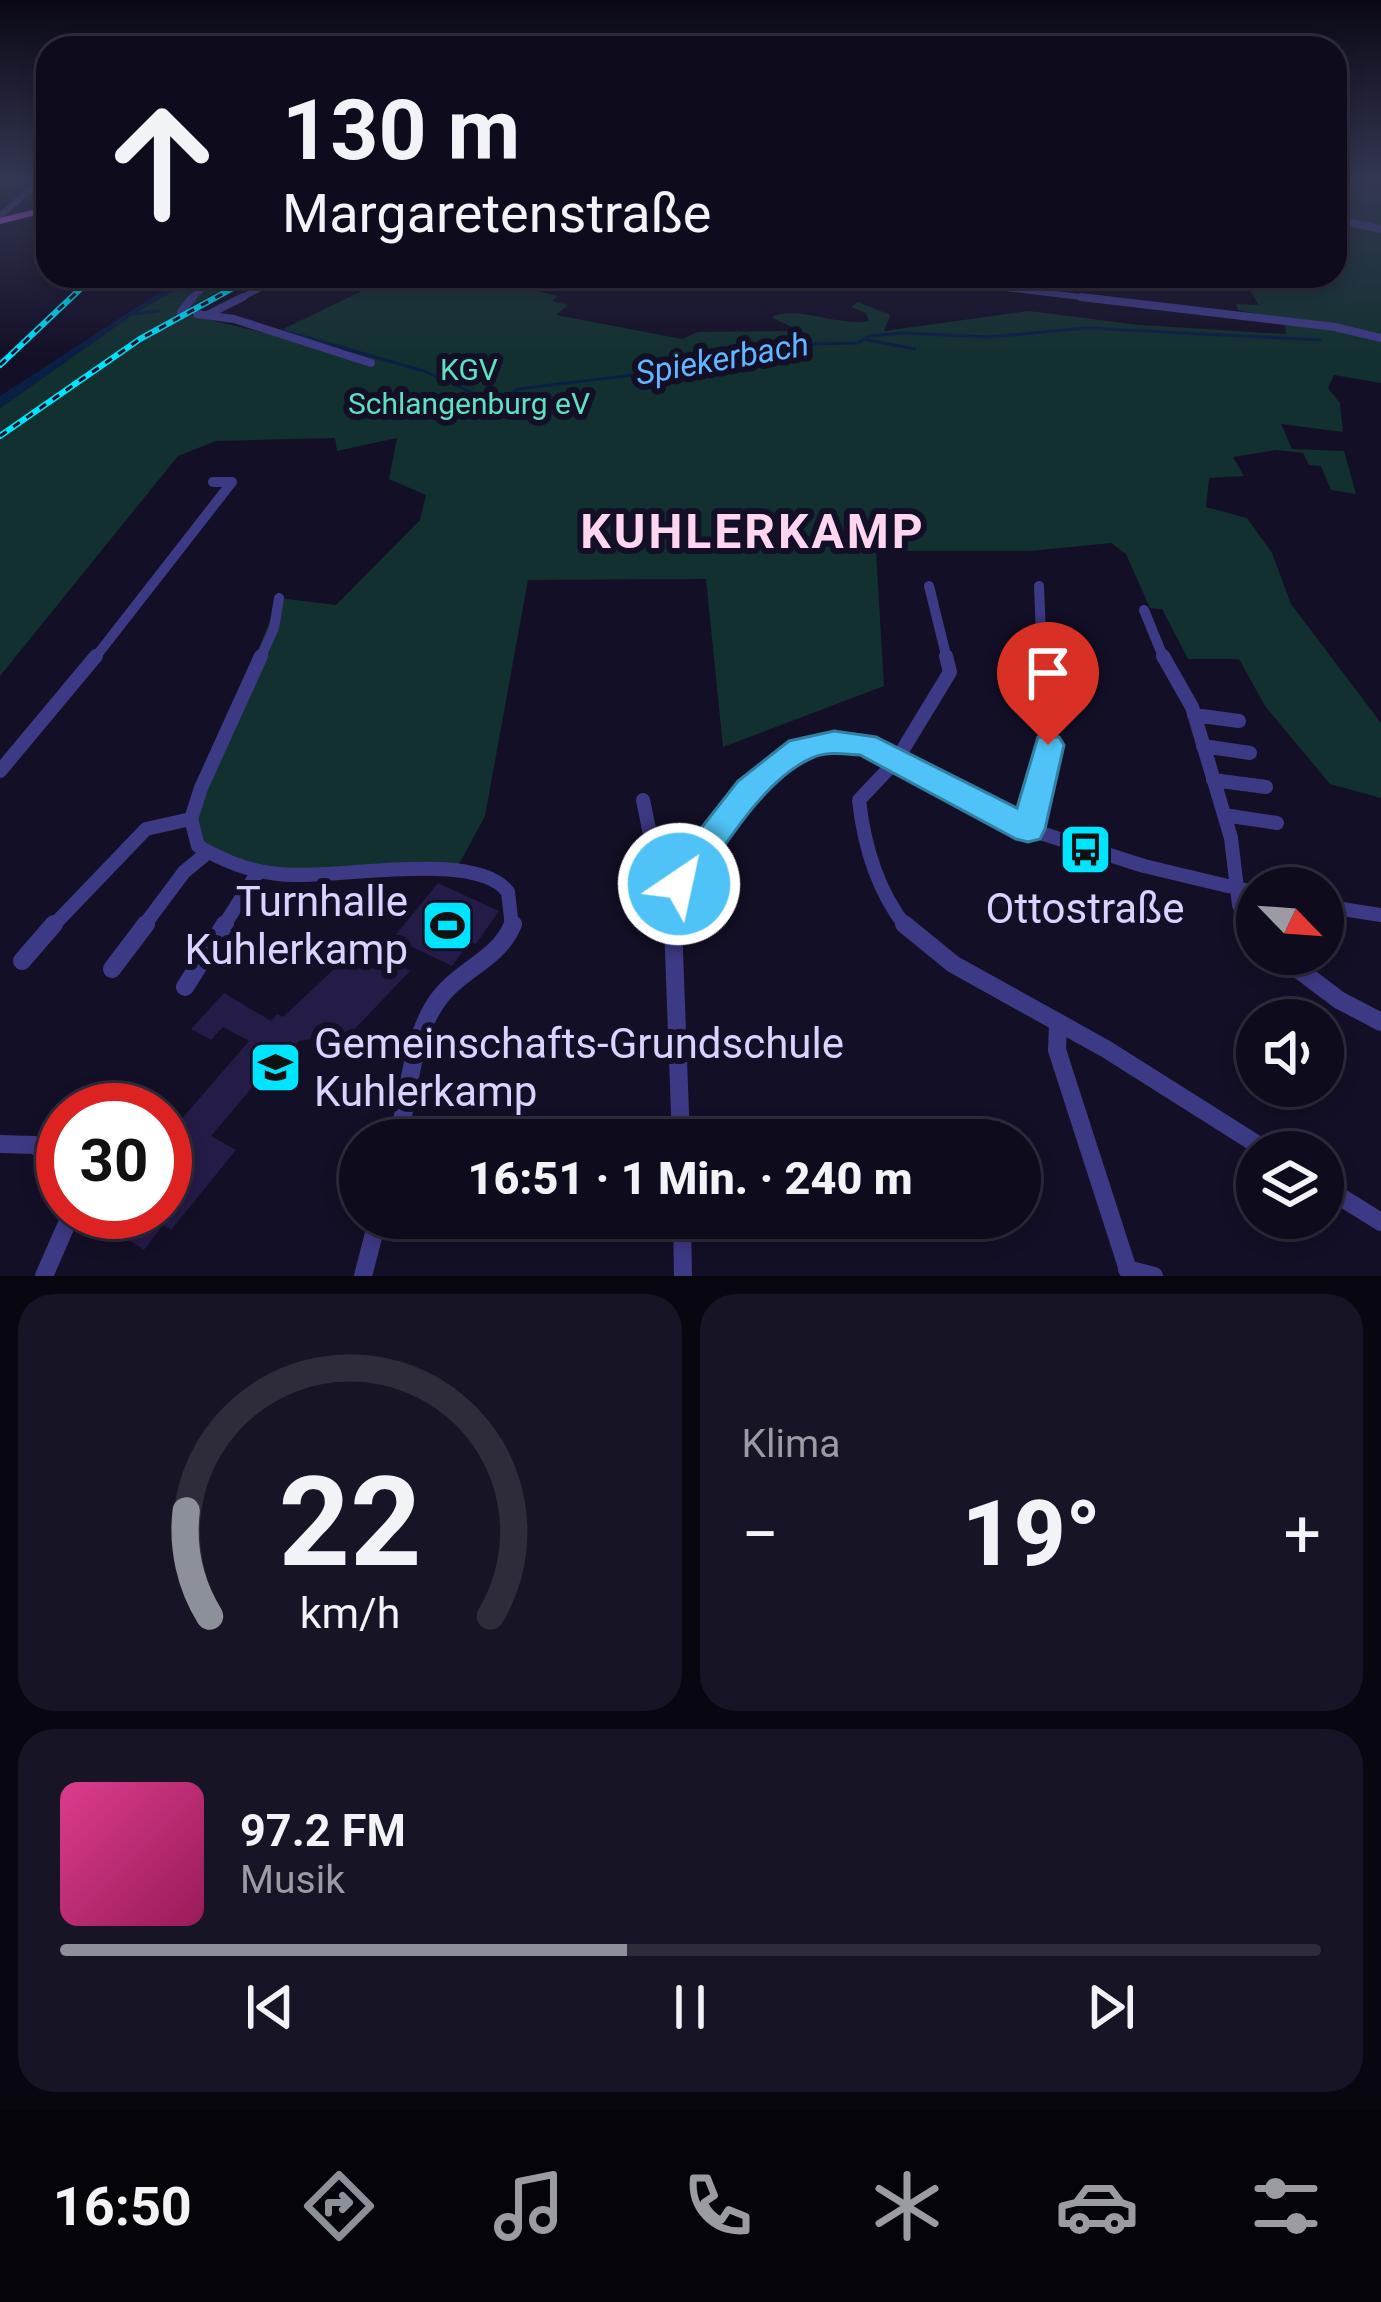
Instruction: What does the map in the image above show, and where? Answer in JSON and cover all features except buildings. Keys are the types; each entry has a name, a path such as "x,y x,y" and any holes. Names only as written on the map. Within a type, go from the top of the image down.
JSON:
{"street":[{"path":"182,312 181,307 204,288"},
{"path":"259,288 202,314 316,342 370,363"},
{"path":"1018,288 1334,327 1381,338"},
{"path":"1048,288 1048,293"},
{"path":"0,771 146,597 232,482 214,482"},
{"path":"929,586 950,672 896,761 864,791 857,807 864,845 892,909 934,952 1236,1132"},
{"path":"1028,829 1059,703 1042,668 1039,586"},
{"path":"279,598 274,628 191,819 198,846 244,871 457,868 495,878 511,893 515,911 509,934 487,959 442,993 424,1031 403,1119"},
{"path":"1144,610 1168,669 1194,715 1224,815 1236,882"},
{"path":"1194,715 1240,721"},
{"path":"681,1119 678,963 672,915 679,884 731,810 790,754 813,745 866,745 1028,829 1144,866 1236,888"},
{"path":"1203,746 1250,753"},
{"path":"1213,780 1266,787"},
{"path":"643,800 658,868 679,884"},
{"path":"1224,815 1277,823"},
{"path":"22,961 79,895 146,829 191,819"},
{"path":"112,970 184,872 208,853"},
{"path":"185,987 259,872"},
{"path":"1344,909 1381,915"},
{"path":"1306,975 1339,1000 1381,1022"},
{"path":"1058,1024 1057,1050 1128,1272 1154,1276"},
{"path":"0,1144 36,1145"},
{"path":"1344,1199 1381,1222"},
{"path":"44,1276 60,1239"},
{"path":"363,1276 373,1239"},
{"path":"682,1239 683,1276"}],"green space":[{"name":"KGV Schlangenburg eV","path":"1347,240 1381,240 1381,383 1334,375 1328,388 1340,403 1343,432 1281,424 1292,449 1344,451 1356,494 1331,490 1321,466 1309,465 1303,453 1276,450 1233,457 1244,476 1209,478 1206,507 1247,518 1272,553 1291,604 1381,723 1381,798 1330,784 1265,706 1239,659 1188,659 1162,609 1150,608 1126,554 1111,543 1030,551 876,551 884,686 723,747 706,579 528,580 485,816 457,868 275,874 208,853 191,819 279,598 336,605 420,520 426,495 389,479 397,438 337,451 335,438 216,441 178,456 0,676 0,408 178,288 225,288 180,313 364,356 281,330 368,288 526,288 557,296 552,301 568,305 556,315 682,339 698,332 799,331 772,317 782,314 869,321 866,313 851,307 858,302 890,315 884,331 1029,311 1139,325 1286,334 1284,319 1238,310 1236,304 1259,305 1250,291 1226,289 1347,288"}],"water":[{"path":"166,288 178,288 0,408 0,396"}],"waterway":[{"name":"Spiekerbach","path":"134,314 158,311"},
{"name":"Spiekerbach","path":"281,330 424,371 480,396 505,398 518,389 666,371 747,345 858,343 869,336 902,333 989,337 1087,328 1320,340"},
{"path":"868,340 915,349"}],"railway":[{"path":"0,365 81,288"},
{"path":"0,436 140,339 233,288"}],"place":[{"name":"Ottostraße","path":"1085,849"},
{"name":"Turnhalle Kuhlerkamp","path":"447,925"},
{"name":"Gemeinschafts-Grundschule Kuhlerkamp","path":"275,1067"}],"district":[{"name":"KUHLERKAMP","path":"753,531"}],"route":[{"path":"679,884 731,810 774,766 800,749 834,742 866,745 1028,829 1048,745"}]}
